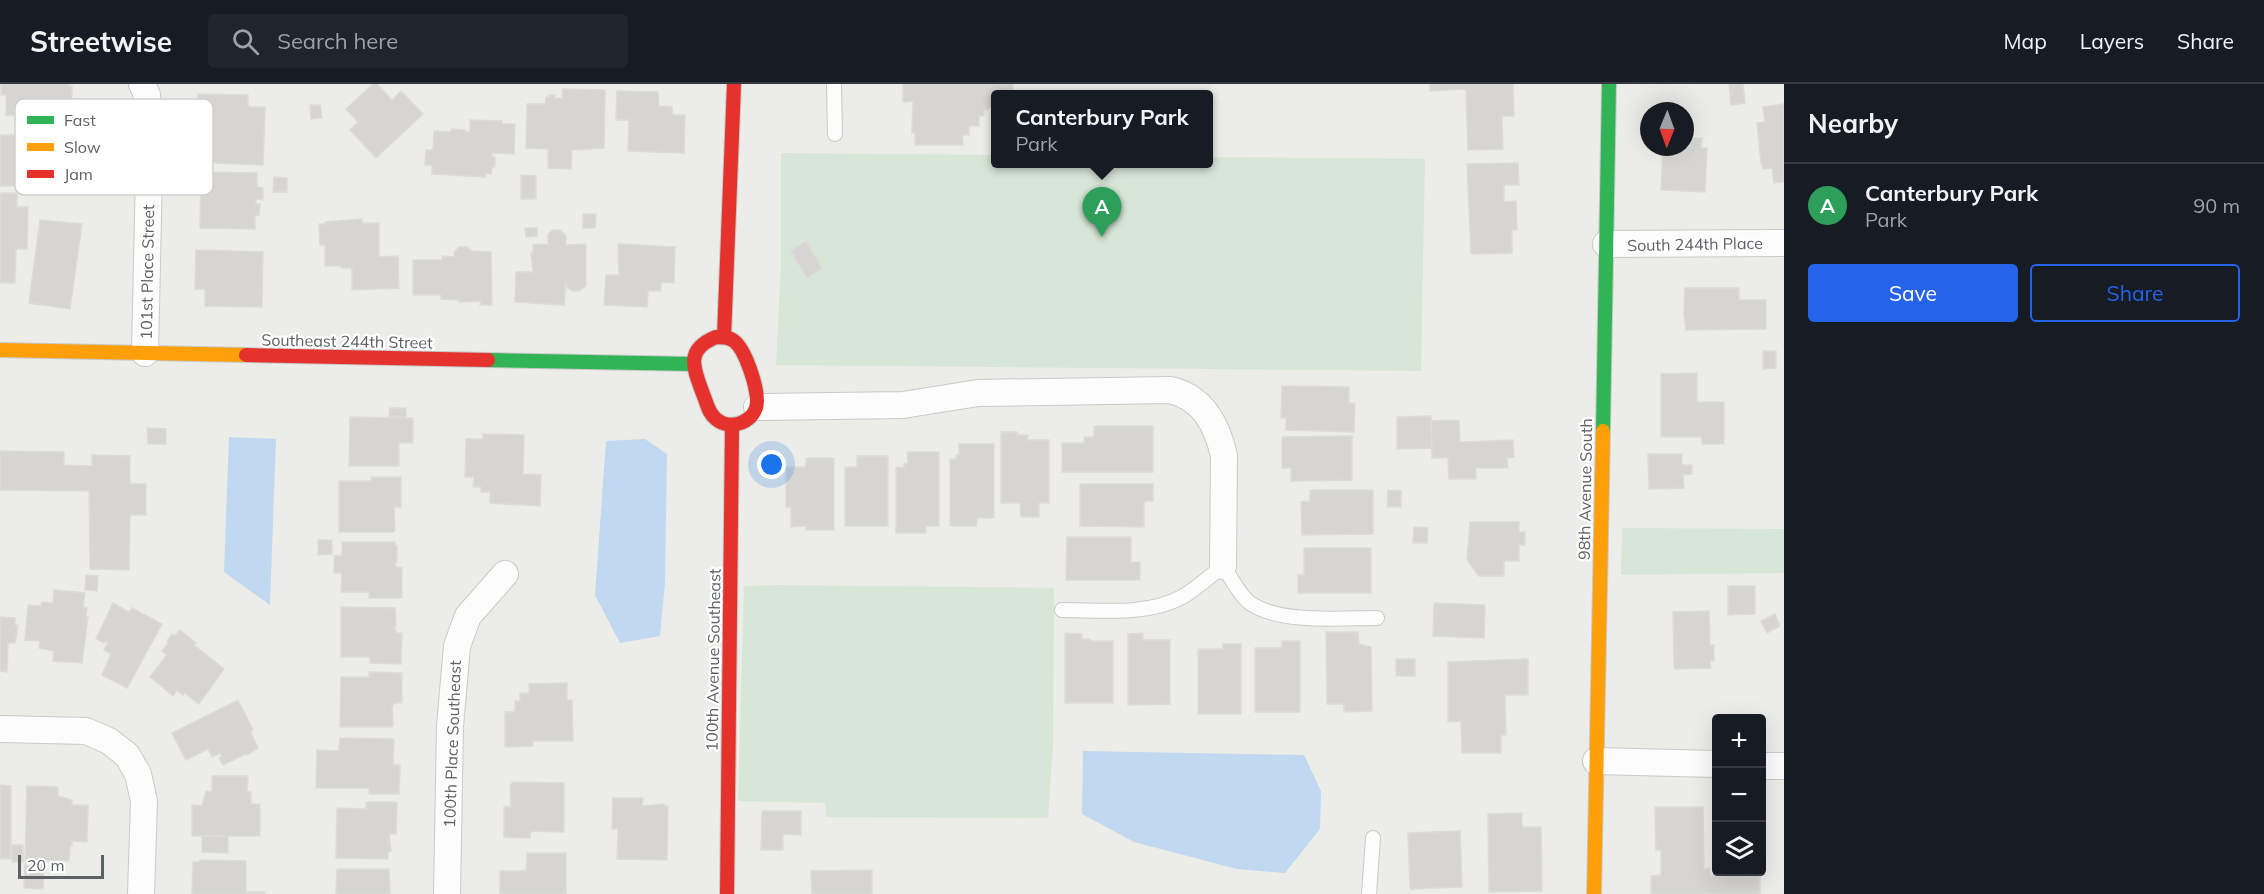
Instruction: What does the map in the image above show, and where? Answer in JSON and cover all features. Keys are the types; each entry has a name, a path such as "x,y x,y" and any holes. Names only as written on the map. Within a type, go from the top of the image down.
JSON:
{"street":[{"name":"101st Place Street","path":"142,84 147,99"},
{"path":"724,337 734,84"},
{"name":"98th Avenue South","path":"1594,894 1610,84"},
{"name":"101st Place Street","path":"145,353 148,195"},
{"name":"South 244th Place","path":"1606,244 1784,243"},
{"path":"716,337 724,337 739,345 756,389 757,407 747,420 732,426 711,416 693,364 694,356 702,343 716,337"},
{"name":"Southeast 244th Street","path":"0,351 693,364"},
{"path":"757,407 903,405 978,393 1170,390 1184,393 1200,405 1221,440 1224,456 1223,566"},
{"name":"100th Avenue Southeast","path":"727,894 732,426"},
{"name":"100th Place Southeast","path":"447,894 450,726 456,654 468,616 505,574"},
{"path":"0,729 86,731 109,741 127,755 138,774 144,801 141,894"},
{"path":"1596,761 1712,764"},
{"path":"1766,766 1784,766"}],"lane":[{"path":"834,84 835,134"},
{"path":"1062,610 1142,609 1161,606 1182,597 1223,566 1249,602 1271,613 1287,616 1377,618"},
{"path":"1370,894 1373,838"}],"green space":[{"path":"781,153 991,155 991,168 1213,168 1213,157 1425,159 1421,371 776,365 781,263"},
{"path":"1622,528 1784,529 1784,573 1621,575"},
{"path":"744,586 1054,588 1053,744 1048,818 826,817 825,803 738,801"}],"water":[{"path":"229,437 276,439 270,605 224,572"},
{"path":"645,439 667,454 665,582 660,636 620,643 595,595 606,441"},
{"path":"1083,751 1304,755 1321,791 1320,829 1285,873 1237,869 1134,842 1082,814"}],"building":[{"path":"1,84 69,84 72,86 72,99 15,99 15,115 6,115 6,95 1,95"},
{"path":"373,84 377,84 392,100 401,91 423,114 376,158 350,130 358,122 346,109"},
{"path":"903,84 1013,84 1013,90 991,90 991,106 984,110 984,116 979,116 979,126 969,126 969,135 962,135 963,145 915,145 915,133 912,133 913,101 903,102"},
{"path":"1430,84 1513,84 1514,116 1502,116 1503,149 1468,150 1466,89 1430,91"},
{"path":"1729,84 1743,84 1745,103 1731,105"},
{"path":"563,89 605,90 604,148 572,150 571,169 548,168 548,149 526,148 527,104 545,104 546,97 549,95 562,98"},
{"path":"617,91 658,92 659,106 672,107 672,115 685,115 684,153 628,151 629,120 616,120"},
{"path":"198,94 248,95 248,107 265,107 263,165 213,163 213,99 198,99"},
{"path":"1784,104 1784,182 1774,183 1772,168 1763,169 1761,163 1757,123 1765,122 1763,107"},
{"path":"310,105 320,105 322,118 311,119"},
{"path":"470,120 502,121 502,124 515,124 514,154 492,153 492,157 495,157 495,167 492,167 491,174 486,173 486,177 432,174 432,165 425,165 426,150 433,150 434,131 451,132 451,129 470,132"},
{"path":"0,135 15,135 15,186 0,186"},
{"path":"1694,138 1702,138 1701,148 1707,148 1705,192 1661,190 1663,156 1694,156"},
{"path":"1518,163 1519,185 1504,185 1504,202 1516,201 1517,230 1512,230 1512,253 1471,254 1467,164"},
{"path":"213,172 257,173 257,187 263,188 263,200 256,199 256,204 260,204 259,215 255,216 255,229 200,228 201,195 213,195"},
{"path":"521,175 536,176 536,199 521,199"},
{"path":"274,177 287,178 287,192 273,192"},
{"path":"0,193 15,193 17,207 28,207 27,249 16,249 15,283 0,283"},
{"path":"583,214 596,214 595,228 583,228"},
{"path":"362,219 362,223 379,223 379,257 398,256 399,288 352,290 352,268 325,266 325,245 320,245 319,224"},
{"path":"40,220 82,224 70,309 29,303"},
{"path":"525,228 537,228 537,236 526,237"},
{"path":"552,230 560,230 566,236 566,245 586,244 586,286 579,291 572,291 567,287 566,281 564,305 515,302 516,272 533,272 531,253 533,253 533,244 548,245 548,235"},
{"path":"806,241 822,268 807,278 791,251"},
{"path":"618,244 675,247 674,283 661,282 661,291 648,291 647,307 604,305 606,275 619,275"},
{"path":"459,247 467,247 472,251 491,252 492,305 480,305 481,301 459,302 459,300 441,299 441,295 413,295 413,260 442,260 442,256 454,257 454,252"},
{"path":"196,250 263,252 262,307 205,306 205,289 195,289"},
{"path":"1685,288 1739,288 1739,300 1766,300 1766,329 1686,330"},
{"path":"1763,351 1776,351 1776,368 1763,369"},
{"path":"1697,373 1697,402 1724,402 1724,444 1702,444 1702,437 1661,437 1661,374"},
{"path":"1282,386 1349,387 1349,403 1355,403 1354,432 1286,430 1286,418 1281,418"},
{"path":"390,408 406,408 406,417 389,416"},
{"path":"1431,416 1432,448 1397,449 1397,417"},
{"path":"350,417 413,418 413,443 399,443 399,466 349,466"},
{"path":"1459,420 1460,442 1513,440 1514,457 1507,458 1508,468 1476,468 1476,479 1449,479 1448,458 1432,458 1431,421"},
{"path":"1094,426 1153,426 1153,472 1062,472 1062,443 1084,443 1084,437 1094,437"},
{"path":"147,428 166,429 166,444 148,444"},
{"path":"1001,432 1028,435 1027,440 1049,440 1049,503 1039,503 1039,517 1021,517 1020,503 1001,503"},
{"path":"483,434 524,435 523,474 541,475 540,506 490,503 490,492 481,492 481,487 473,487 474,477 465,477 466,439 483,439"},
{"path":"1352,436 1352,480 1291,481 1291,468 1282,468 1282,437"},
{"path":"959,444 994,444 994,518 977,518 976,526 950,526 950,459 956,459 956,455 959,455"},
{"path":"0,451 64,452 64,465 92,466 92,455 130,456 130,484 146,484 146,515 130,515 129,570 90,569 89,491 0,490"},
{"path":"907,452 939,452 939,526 926,526 926,533 896,533 896,467 904,468 904,464 908,463"},
{"path":"1648,454 1682,454 1682,465 1692,465 1692,474 1683,475 1684,488 1649,489"},
{"path":"857,456 888,456 888,526 845,526 845,467 857,467"},
{"path":"806,458 834,458 834,530 806,530 806,526 791,527 791,507 786,507 786,467 806,467"},
{"path":"371,477 401,477 401,507 394,507 395,530 393,532 339,532 339,481 371,481"},
{"path":"1080,484 1153,484 1153,501 1144,501 1144,527 1080,526"},
{"path":"1310,490 1373,490 1373,534 1302,535 1301,502 1310,501"},
{"path":"1388,490 1401,491 1401,507 1387,507"},
{"path":"1470,522 1519,522 1519,532 1525,532 1525,545 1519,545 1519,561 1504,561 1504,576 1479,576 1467,560"},
{"path":"1414,527 1428,528 1427,543 1413,543"},
{"path":"1067,537 1131,537 1131,562 1140,562 1140,580 1066,580"},
{"path":"318,540 332,540 332,554 318,555"},
{"path":"342,542 395,542 397,562 395,564 396,567 402,568 402,598 369,598 369,592 341,592 342,573 334,573 334,556 342,556"},
{"path":"1304,548 1371,548 1371,593 1298,593 1298,575 1304,575"},
{"path":"86,575 98,576 97,591 85,590"},
{"path":"1728,586 1755,586 1755,614 1728,615"},
{"path":"54,590 85,593 83,607 87,608 86,617 88,617 82,663 53,661 54,651 39,648 40,641 25,640 28,605 41,606 42,602 53,603"},
{"path":"113,603 129,612 132,608 162,624 127,688 102,675 111,654 104,650 108,642 104,643 96,639"},
{"path":"1434,603 1485,605 1484,638 1433,636"},
{"path":"341,607 395,608 396,626 394,629 396,633 402,633 401,664 370,663 370,657 341,657"},
{"path":"1709,611 1710,645 1714,645 1714,661 1710,661 1711,668 1674,669 1673,612"},
{"path":"1775,614 1780,626 1767,633 1761,621"},
{"path":"0,617 15,618 15,625 18,625 15,643 8,643 7,672 0,671"},
{"path":"180,630 196,643 194,645 224,669 199,704 177,690 173,696 150,677 167,655 162,651 167,641 172,634 175,636"},
{"path":"1326,632 1358,632 1359,644 1371,647 1372,711 1344,712 1344,704 1327,704"},
{"path":"1065,633 1082,634 1082,639 1090,639 1090,641 1113,641 1113,703 1065,703"},
{"path":"1143,633 1143,640 1170,640 1170,704 1128,705 1128,634"},
{"path":"1282,641 1300,641 1300,712 1255,712 1255,648 1282,648"},
{"path":"1223,644 1241,644 1241,714 1198,714 1198,649 1223,649"},
{"path":"1396,659 1415,659 1415,676 1396,676"},
{"path":"1528,659 1528,695 1505,695 1506,735 1501,735 1501,753 1462,753 1461,721 1448,722 1448,662"},
{"path":"369,672 402,673 402,703 394,703 392,707 392,727 340,727 341,677 369,677"},
{"path":"567,683 567,700 572,700 573,741 533,741 533,746 505,747 505,712 515,712 515,701 520,701 520,693 529,693 529,684"},
{"path":"238,700 253,730 250,731 258,748 223,765 219,758 222,757 220,753 212,757 208,749 186,760 172,733"},
{"path":"340,738 394,739 393,765 400,765 399,794 369,794 369,788 316,788 317,750 339,751"},
{"path":"212,776 248,776 247,792 251,792 251,804 260,804 260,836 192,836 192,805 202,806 206,791 212,792"},
{"path":"512,782 564,783 564,832 531,831 530,838 504,837 504,807 511,807 510,785"},
{"path":"0,785 11,786 11,859 0,859"},
{"path":"27,786 58,787 58,796 72,800 72,805 88,805 87,842 72,841 69,861 25,861"},
{"path":"613,798 643,798 642,806 664,804 668,806 667,860 617,859 618,829 612,829"},
{"path":"366,802 397,802 396,834 389,834 391,851 388,852 388,859 336,858 337,808 366,809"},
{"path":"1655,807 1703,807 1704,869 1710,868 1710,876 1760,876 1760,894 1651,894 1651,876 1661,875 1661,850 1656,850"},
{"path":"762,811 801,811 801,835 783,834 783,850 761,850"},
{"path":"1522,813 1522,827 1541,827 1542,891 1489,892 1488,814"},
{"path":"1460,831 1462,887 1410,889 1408,833"},
{"path":"202,836 228,837 228,853 202,852"},
{"path":"12,845 23,845 23,862 12,862"},
{"path":"527,853 566,853 566,894 500,894 500,871 526,871"},
{"path":"200,860 246,861 246,892 265,892 265,894 192,894 193,862"},
{"path":"25,863 44,863 43,889 24,888"},
{"path":"337,869 389,869 390,894 336,894"},
{"path":"872,870 872,894 812,894 811,871"}],"traffic: fast":[{"path":"1603,431 1609,84"},
{"path":"488,360 693,364"}],"traffic: slow":[{"path":"0,350 246,355"},
{"path":"1594,894 1603,431"}],"traffic: jam":[{"path":"724,337 734,84"},
{"path":"716,337 734,341 743,352 755,387 757,401 753,414 736,424 722,423 711,414 695,368 695,354 699,348 716,337"},
{"path":"246,355 488,360"},
{"path":"727,894 732,426"}],"place":[{"name":"Canterbury Park","path":"1102,237"}]}
